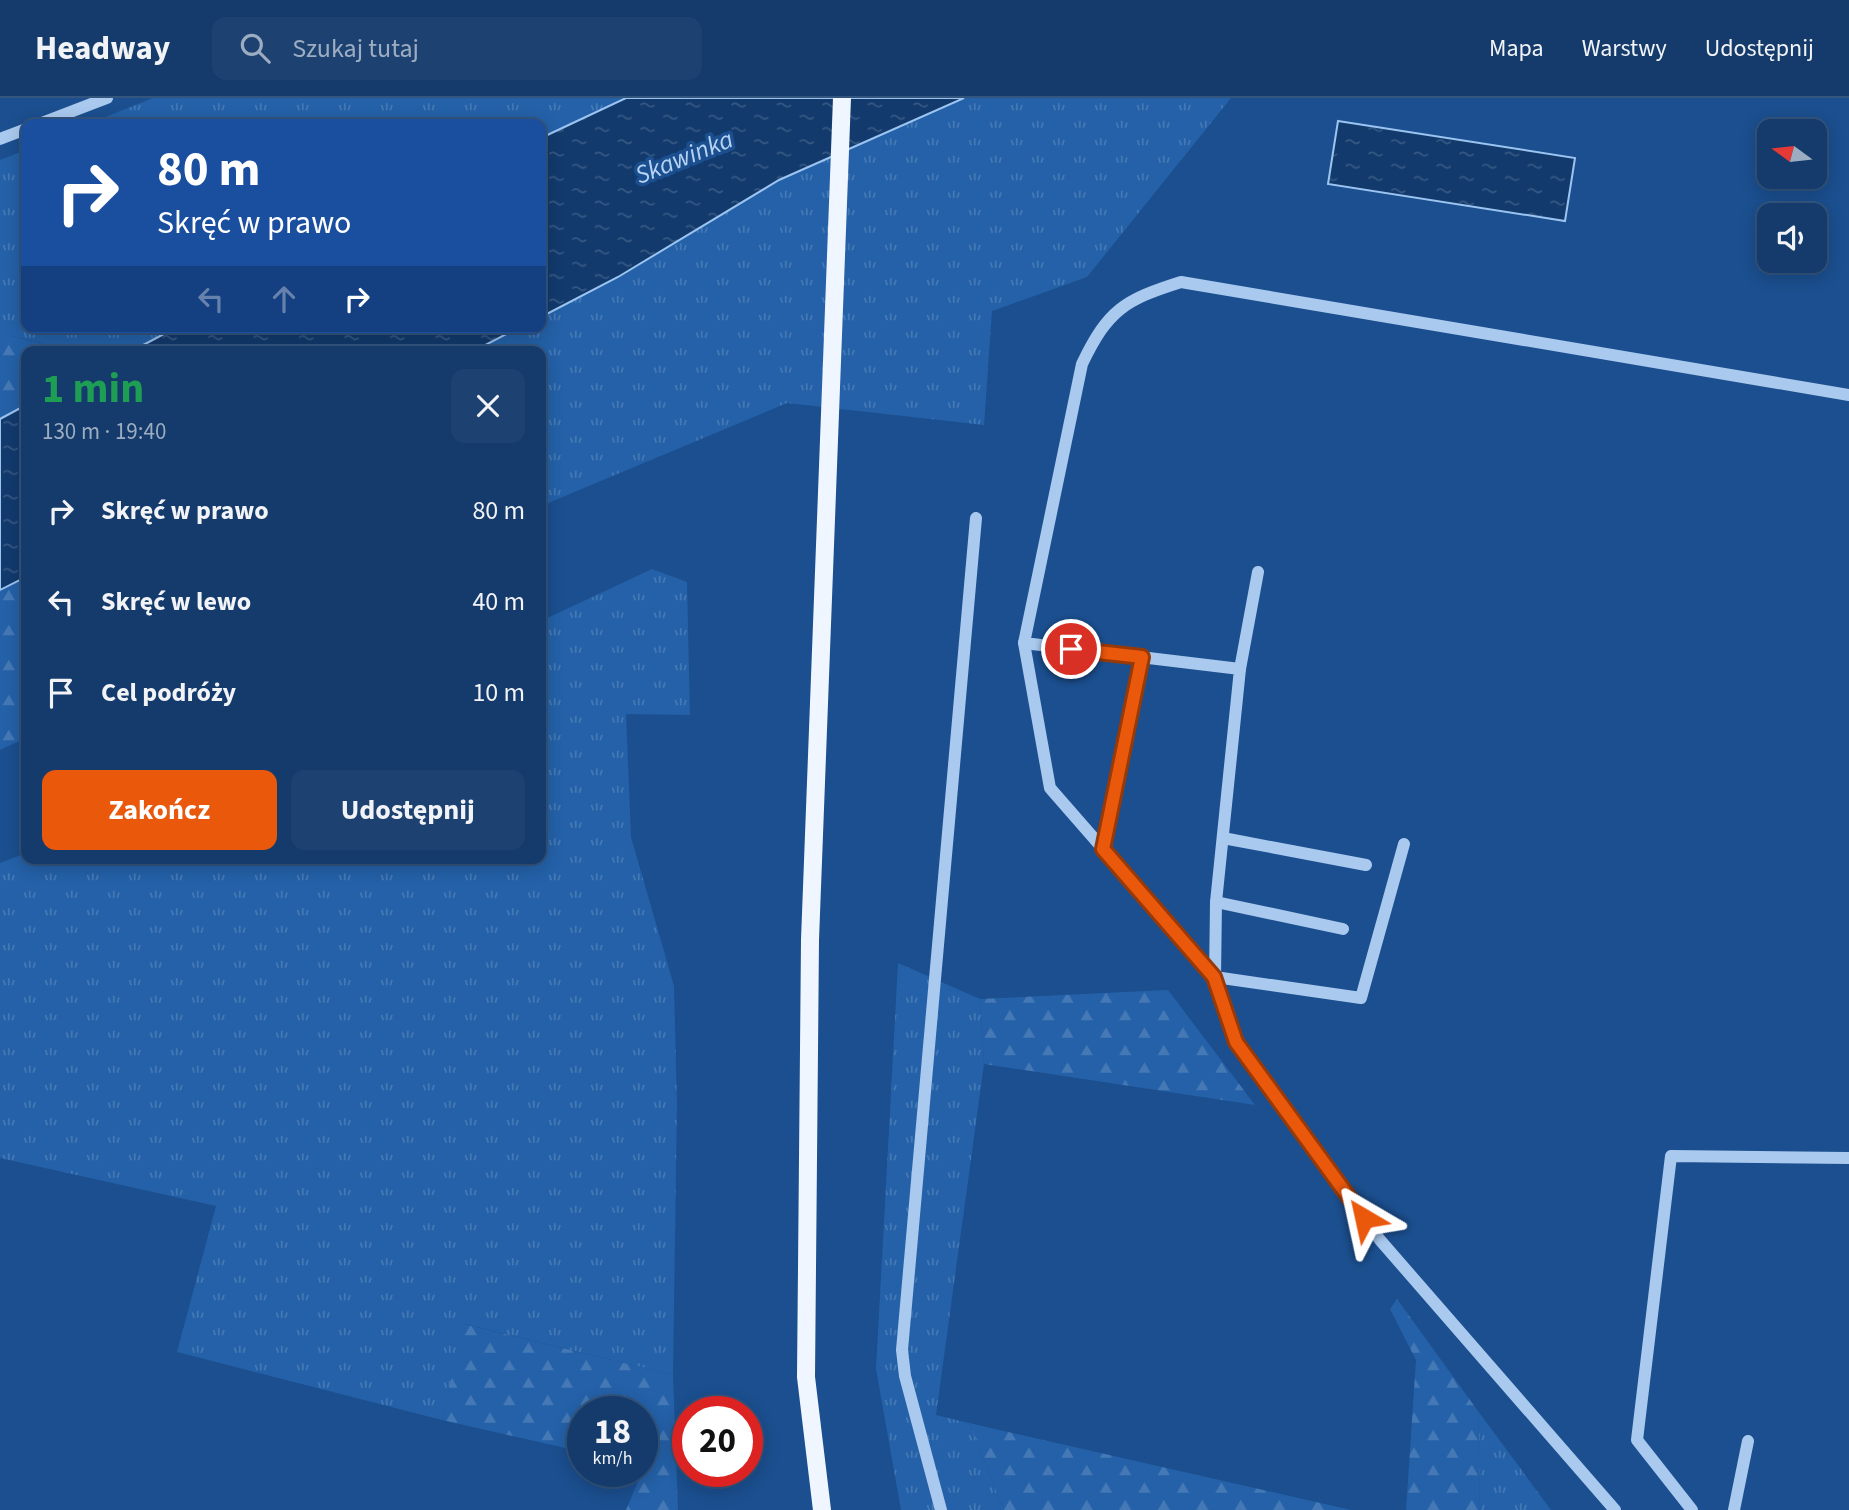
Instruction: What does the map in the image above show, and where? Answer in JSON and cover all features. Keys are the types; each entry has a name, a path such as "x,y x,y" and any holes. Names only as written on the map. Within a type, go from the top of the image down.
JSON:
{"main road":[{"path":"822,1510 806,1377 809,954 842,98"}],"street":[{"path":"52,119 107,98"},
{"path":"0,139 21,131"},
{"path":"1404,844 1361,998 1214,977 1050,788 1024,643 1082,364 1096,334 1119,309 1148,293 1181,282 1849,395"},
{"path":"941,1510 905,1376 902,1350 976,518"},
{"path":"1258,572 1240,669 1216,902 1214,977 1236,1042 1380,1240 1615,1510"},
{"path":"1024,643 1240,669"},
{"path":"1103,849 1142,657"},
{"path":"1223,838 1366,865"},
{"path":"1216,902 1343,929"},
{"path":"1692,1510 1637,1440 1671,1156 1849,1158"},
{"path":"1734,1510 1748,1441"}],"green space":[{"path":"153,98 626,98 546,136 546,119 100,119"},
{"path":"964,98 1231,98 1087,277 992,311 984,425 787,403 546,504 546,346 484,346 508,333 546,333 546,314 618,277 779,180"},
{"path":"21,152 21,333 166,333 141,346 54,346 13,336 0,343 0,160"},
{"path":"12,336 53,346 21,346 21,408 0,419 0,343"},
{"path":"652,569 687,582 690,715 626,714 631,837 674,986 677,1103 673,1375 465,1324 442,1420 177,1352 216,1206 0,1158 0,863 21,855 21,864 546,864 546,619"},
{"path":"21,580 21,740 0,750 0,590"},
{"path":"898,963 980,999 984,1064 936,1415 969,1423 1004,1510 901,1510 876,1369"},
{"path":"1168,990 1255,1105 984,1064 980,999"},
{"path":"1397,1299 1478,1411 1480,1510 1406,1510 1416,1360 1390,1309"},
{"path":"464,1324 673,1375 672,1487 677,1487 678,1510 626,1510 636,1487 658,1487 658,1396 567,1396 567,1448 442,1420"},
{"path":"1478,1411 1551,1510 1480,1510"},
{"path":"969,1423 1351,1510 1004,1510"}],"water":[{"name":"Skawinka","path":"626,98 964,98 779,180 618,277 546,314 546,136"},
{"path":"1338,121 1575,158 1565,221 1328,184"},
{"path":"166,333 508,333 484,346 141,346"},
{"path":"21,408 21,580 0,590 0,419"}],"route":[{"path":"1071,649 1142,657 1103,849 1214,977 1236,1042 1364,1218"}]}
